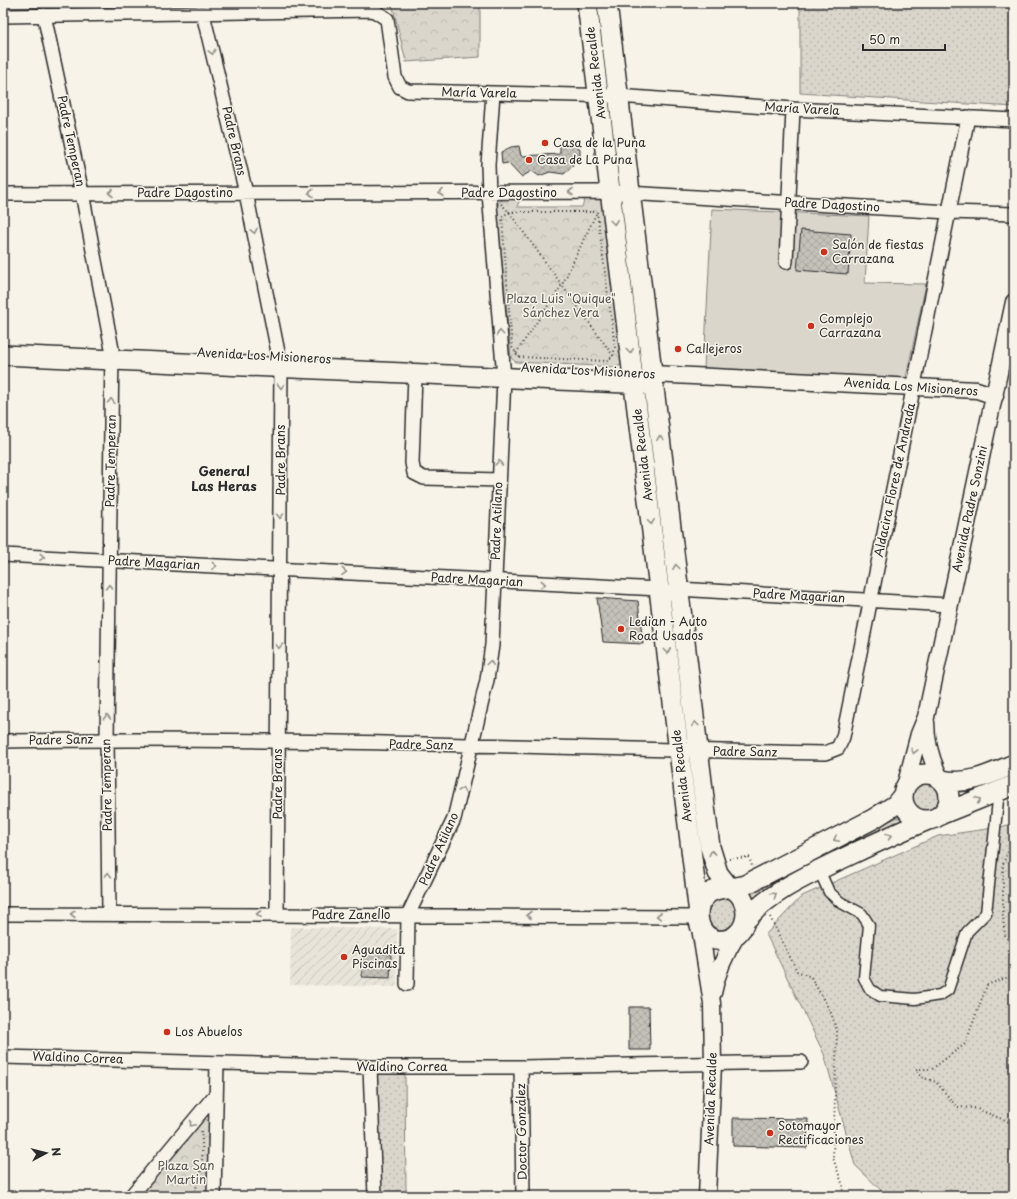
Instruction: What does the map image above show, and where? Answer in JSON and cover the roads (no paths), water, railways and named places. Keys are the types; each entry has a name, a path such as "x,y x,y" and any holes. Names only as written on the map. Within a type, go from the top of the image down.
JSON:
{"main road":[{"name":"Avenida Recalde","path":"587,3 699,917"},
{"name":"Avenida Recalde","path":"607,3 710,847 718,873 731,888"},
{"name":"Avenida Los Misioneros","path":"3,344 112,354 280,362 508,366 653,379"},
{"name":"Avenida Los Misioneros","path":"3,355 112,354"},
{"name":"Avenida Los Misioneros","path":"280,362 415,374 508,366"},
{"path":"1006,788 888,836 791,884 765,902 729,939 715,940 705,934 699,917 708,893 715,890 731,888 757,879 873,819 894,804 915,776 929,774 953,782 969,781 1014,764"},
{"path":"904,791 907,810 913,816 935,817 947,808 949,800 949,793 941,779"},
{"path":"731,888 741,896 745,903 741,928"}],"street":[{"name":"María Varela","path":"3,16 203,14 373,10 386,19 395,77 400,87 408,92 618,96 793,109 1014,120"},
{"name":"Padre Brans","path":"203,14 246,193 280,362 277,914"},
{"name":"Padre Temperan","path":"44,15 82,193 112,354 107,739 109,914"},
{"name":"Padre Atilano","path":"407,984 408,915 454,819 488,680 492,645 499,480 508,366 489,193 488,164 493,93"},
{"path":"786,262 793,109"},
{"name":"Aldacira Flores de Andrada","path":"838,748 843,737 968,117"},
{"name":"Padre Dagostino","path":"3,194 610,192 949,212 1014,214"},
{"name":"Avenida Padre Sonzini","path":"904,791 918,734 926,717 1014,302"},
{"path":"415,374 412,463 414,473 424,478 499,480"},
{"name":"Avenida Los Misioneros","path":"653,379 913,392 976,400 995,396"},
{"name":"Padre Magarian","path":"3,555 495,582 659,589 669,593 678,590 949,605"},
{"name":"Avenida Padre Sonzini","path":"926,717 928,746 941,779"},
{"name":"Padre Sanz","path":"3,741 107,739 278,741 824,753 838,748"},
{"path":"819,870 829,892 840,902 862,914 869,925 864,978 870,988 880,996 915,999 940,995 948,990 967,932 986,913 1006,788"},
{"name":"Padre Zanello","path":"3,914 699,917"},
{"name":"Avenida Recalde","path":"699,917 712,1003 713,1064 707,1196"},
{"name":"Avenida Recalde","path":"712,1003 718,972 728,948 741,928"},
{"name":"Waldino Correa","path":"3,1057 370,1067 521,1067 801,1062"},
{"path":"214,1196 217,1063"},
{"path":"370,1067 375,1196"},
{"name":"Doctor González","path":"521,1067 523,1196"},
{"path":"134,1193 216,1094"}],"place":[{"name":"Casa de la Puna","path":"545,143"},
{"name":"Casa de La Puna","path":"529,160"},
{"name":"Salón de fiestas Carrazana","path":"824,252"},
{"name":"Complejo Carrazana","path":"811,326"},
{"name":"Callejeros","path":"678,349"},
{"name":"Ledian - Auto Road Usados","path":"621,629"},
{"name":"Aguadita Piscinas","path":"344,957"},
{"name":"Los Abuelos","path":"167,1032"},
{"name":"Sotomayor Rectificaciones","path":"770,1133"}],"district":[{"name":"General Las Heras","path":"224,478"}],"park label":[{"name":"Plaza Luis \"Quique\" Sánchez Vera","path":"561,306"},
{"name":"Plaza San Martin","path":"186,1173"}]}
